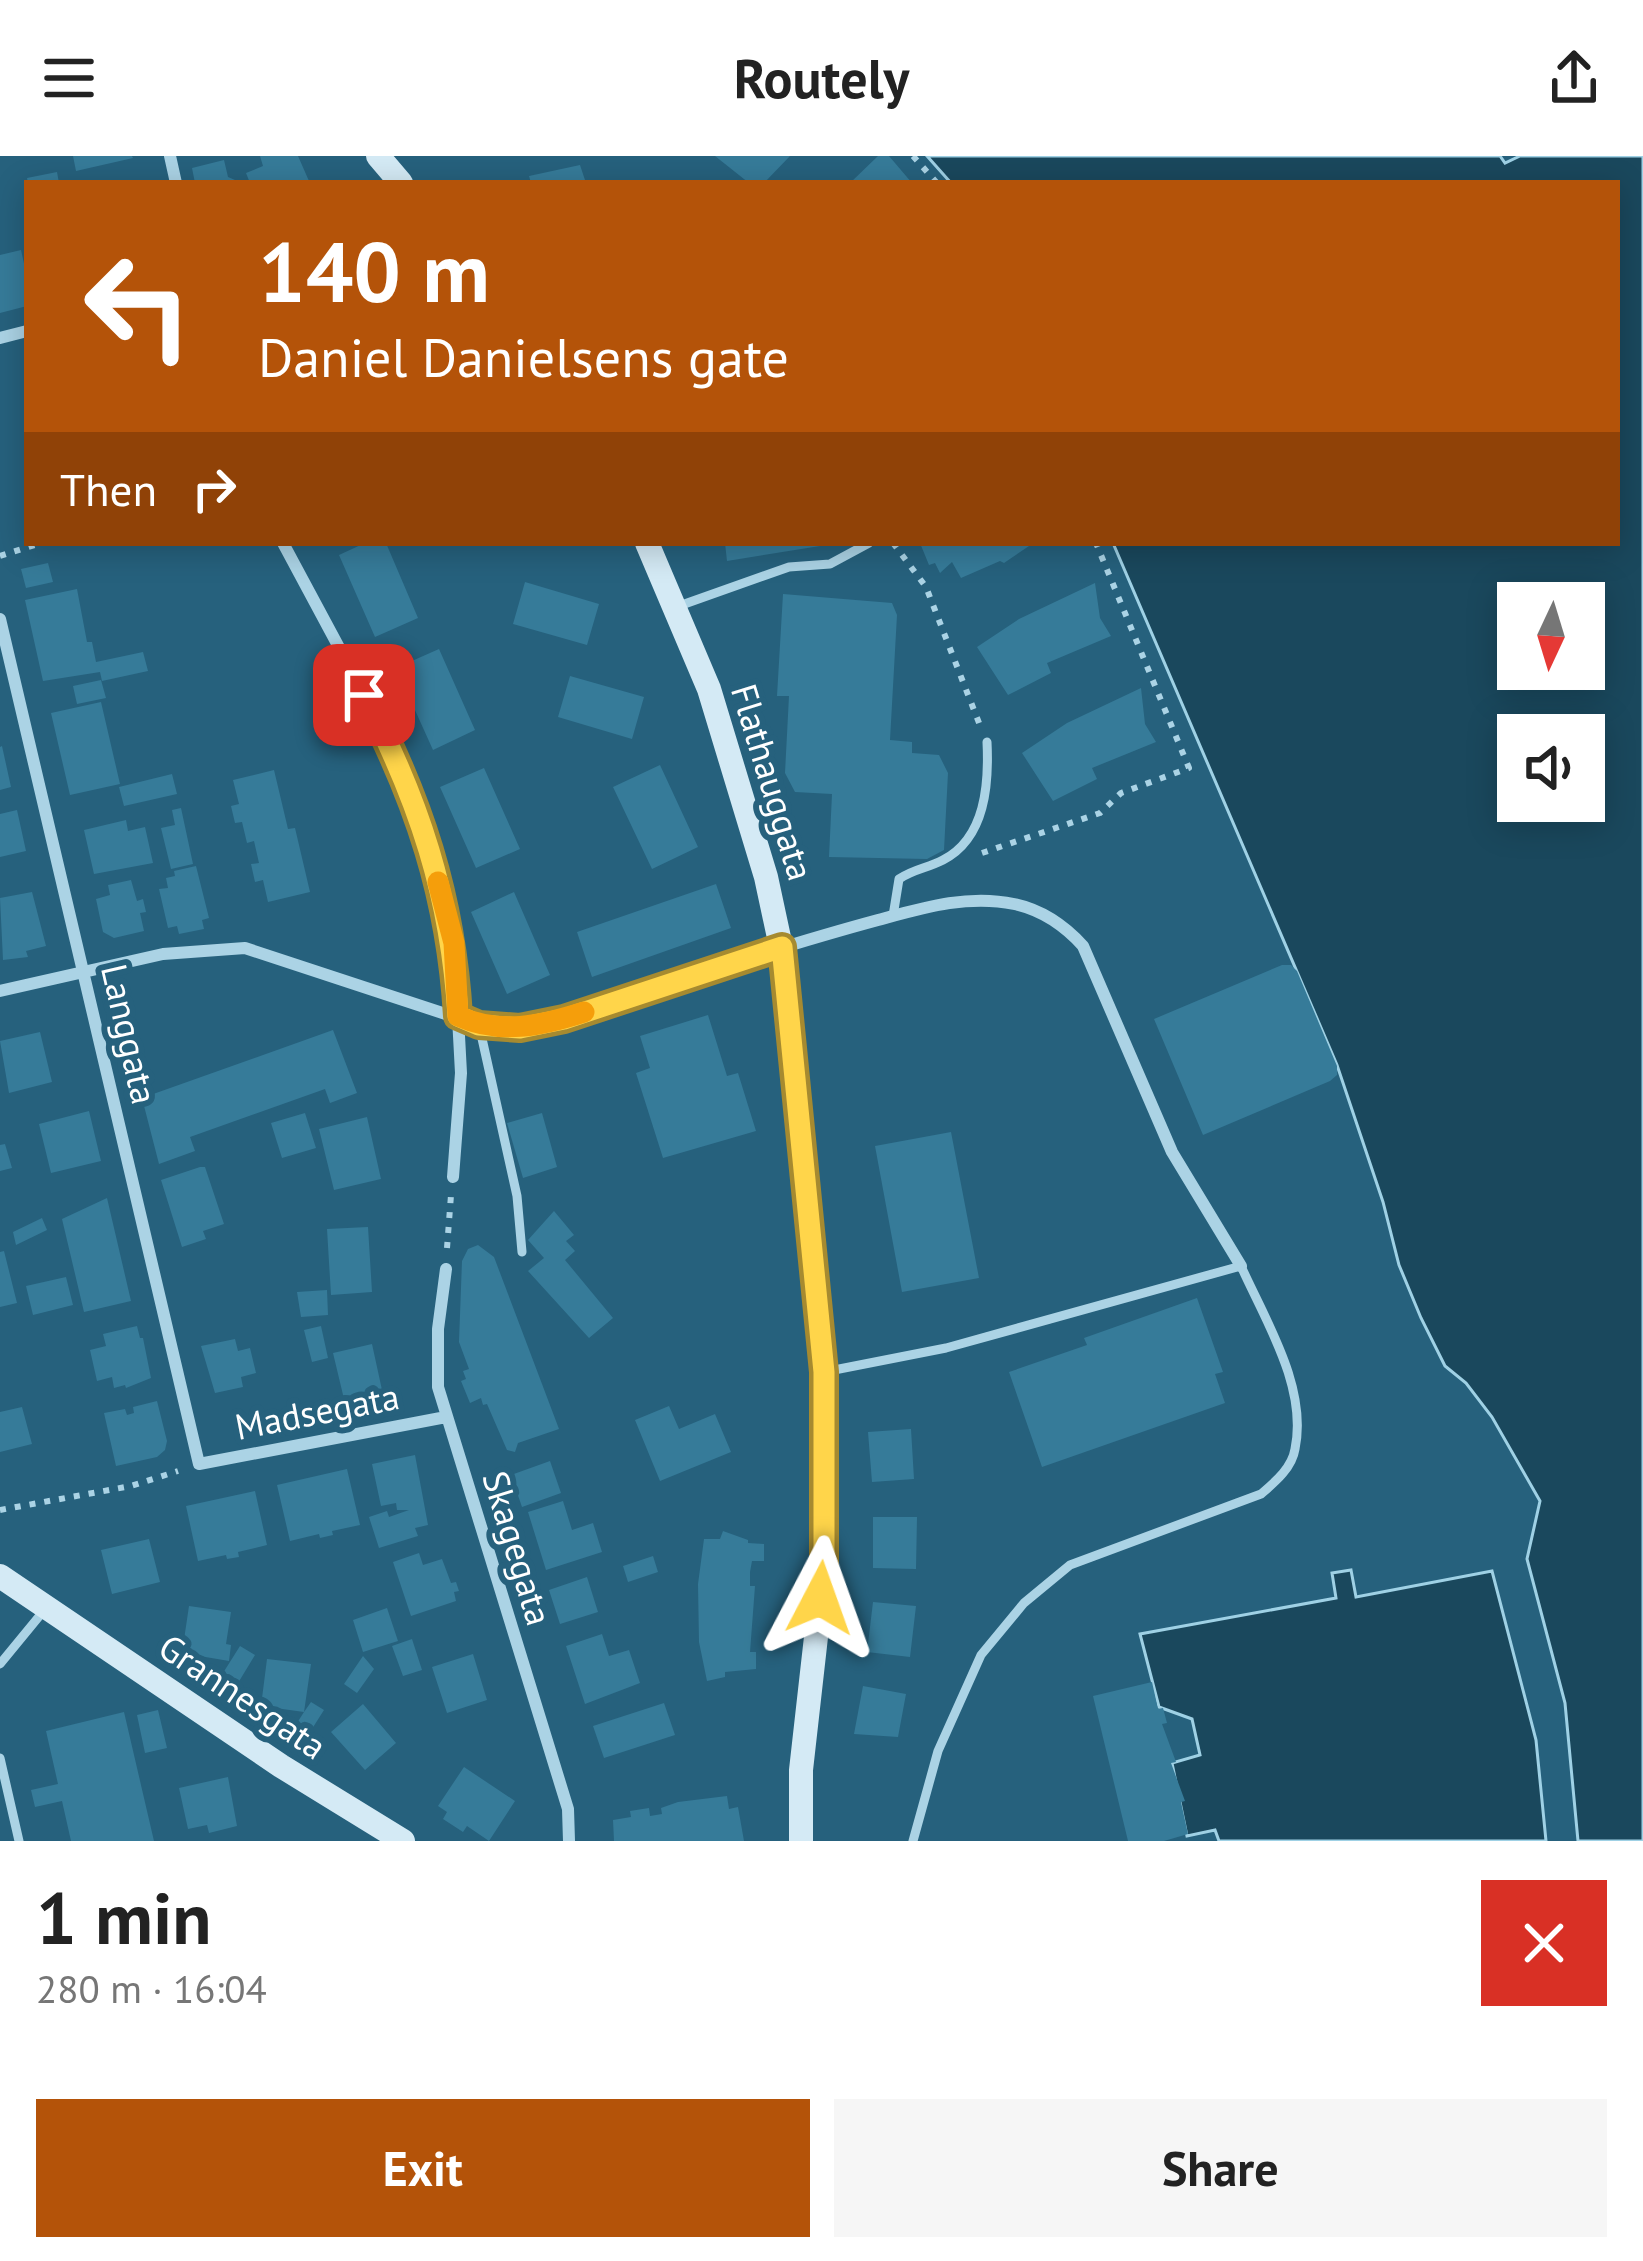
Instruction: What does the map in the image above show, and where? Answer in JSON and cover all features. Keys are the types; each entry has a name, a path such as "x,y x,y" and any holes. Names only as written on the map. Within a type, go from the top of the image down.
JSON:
{"street":[{"path":"378,156 398,180"},
{"path":"285,546 386,736 428,843 454,943 461,1073 453,1177"},
{"name":"Flathauggata","path":"648,546 709,689 782,947 824,1372 824,1566 801,1771 801,1841"},
{"name":"Langgata","path":"0,619 199,1464"},
{"path":"0,991 163,954 244,948 479,1025 520,1028 564,1019 892,916 940,904 980,900 1012,904 1066,927 1083,946 1172,1152 1241,1266"},
{"name":"Skagegata","path":"446,1269 438,1329 446,1417 568,1808 569,1841"},
{"name":"Madsegata","path":"199,1464 446,1417"},
{"name":"Grannesgata","path":"0,1576 281,1766 403,1841"}],"lane":[{"path":"676,607 789,567 830,564 863,546"},
{"path":"892,916 899,878 943,860 974,829 989,784 987,742"},
{"path":"479,1025 517,1196 522,1252"},
{"path":"824,1372 969,1342 1241,1266 1287,1369 1296,1417 1295,1451 1282,1476 1261,1494 1070,1565 1024,1603 981,1655 938,1751 914,1841"},
{"path":"0,1664 47,1607"},
{"path":"0,1758 19,1841"}],"path":[{"path":"913,156 934,180"},
{"path":"0,556 32,546"},
{"path":"895,546 926,586 987,742"},
{"path":"943,860 992,852 1100,813 1121,794 1189,768 1097,546"},
{"path":"446,1269 453,1177"},
{"path":"0,1510 131,1486 199,1464"}],"water":[{"path":"927,156 1500,156 1505,163 1520,156 1643,156 1643,1841 1578,1841 1565,1703 1527,1559 1540,1501 1492,1417 1466,1383 1445,1366 1399,1265 1337,1065 1114,546 1620,546 1620,180 948,180"},
{"path":"1351,1570 1356,1597 1492,1571 1536,1740 1546,1841 1219,1841 1215,1830 1187,1836 1172,1763 1200,1755 1192,1719 1159,1707 1140,1634 1336,1598 1332,1573"}],"building":[{"path":"73,156 132,156 133,158 76,171"},
{"path":"260,156 298,156 309,180 249,180 246,173 263,166"},
{"path":"715,156 790,156 767,180 745,180"},
{"path":"878,156 889,156 909,180 853,180"},
{"path":"224,160 228,177 235,180 194,180 192,168"},
{"path":"580,165 585,180 530,180 529,176"},
{"path":"57,172 58,180 27,180"},
{"path":"21,250 24,307 0,313 0,255"},
{"path":"358,546 387,546 418,618 375,637 339,555"},
{"path":"725,546 820,546 727,561"},
{"path":"921,546 1029,546 1004,563 961,578 952,562 940,573 935,563 929,565"},
{"path":"48,563 53,582 26,588 21,569"},
{"path":"525,582 599,604 587,645 513,624"},
{"path":"1095,583 1100,618 1111,636 1047,663 1051,673 1008,695 977,647 1019,619"},
{"path":"77,589 87,642 92,642 96,662 143,652 148,671 102,681 100,672 43,681 25,600"},
{"path":"783,594 892,603 897,615 890,740 912,742 912,753 939,755 948,773 944,850 927,859 829,857 832,794 795,792 785,773 789,696 777,696"},
{"path":"439,649 475,730 433,750 396,668"},
{"path":"570,676 644,697 632,739 558,717"},
{"path":"101,680 106,698 77,704 73,686"},
{"path":"1141,688 1145,724 1156,742 1092,768 1097,779 1053,801 1022,753 1067,723"},
{"path":"101,702 120,784 70,795 51,713"},
{"path":"0,747 11,787 0,790"},
{"path":"660,765 698,847 652,869 613,787"},
{"path":"484,768 520,849 476,868 440,787"},
{"path":"274,770 288,829 295,828 310,892 268,902 263,880 255,882 251,864 259,863 254,841 247,843 242,822 235,823 231,806 239,804 233,780"},
{"path":"172,774 177,794 124,806 119,787"},
{"path":"181,808 193,864 171,869 161,828 175,825 172,810"},
{"path":"17,810 26,851 0,857 0,814"},
{"path":"126,820 128,831 145,827 153,863 94,874 84,830"},
{"path":"196,866 209,918 202,920 204,929 179,934 177,926 168,928 159,889 168,888 166,878 175,876 174,871"},
{"path":"131,880 137,901 143,899 144,931 114,938 103,932 96,899 110,895 108,885"},
{"path":"716,884 731,928 592,977 577,932"},
{"path":"32,892 46,946 26,951 28,957 3,960 0,898"},
{"path":"514,892 550,975 507,994 471,912"},
{"path":"1282,965 1297,971 1337,1075 1203,1135 1154,1019"},
{"path":"708,1015 727,1076 738,1073 756,1131 663,1158 636,1073 650,1068 640,1036"},
{"path":"333,1030 357,1093 330,1103 325,1089 190,1137 195,1151 159,1164 142,1098"},
{"path":"40,1032 52,1082 9,1093 0,1041"},
{"path":"89,1111 101,1161 51,1173 39,1124"},
{"path":"305,1113 316,1148 282,1158 271,1123"},
{"path":"542,1113 557,1167 523,1178 507,1123"},
{"path":"367,1117 381,1179 334,1190 319,1129"},
{"path":"951,1132 979,1278 902,1292 875,1146"},
{"path":"5,1144 12,1168 0,1171 0,1145"},
{"path":"205,1167 224,1224 203,1231 206,1239 182,1247 161,1180"},
{"path":"107,1198 131,1301 84,1312 62,1219"},
{"path":"554,1211 574,1235 566,1241 575,1251 565,1260 613,1318 589,1338 528,1271 544,1258 528,1240"},
{"path":"42,1218 47,1230 16,1245 13,1232"},
{"path":"368,1227 372,1292 331,1295 327,1229"},
{"path":"478,1245 494,1257 559,1429 518,1443 515,1452 507,1450 487,1404 481,1398 470,1403 461,1381 466,1379 463,1371 469,1369 459,1342 462,1261 468,1249"},
{"path":"4,1251 17,1303 0,1307 0,1252"},
{"path":"66,1277 73,1305 33,1315 26,1286"},
{"path":"327,1290 328,1315 301,1317 297,1292"},
{"path":"1197,1298 1223,1372 1215,1374 1225,1403 1042,1467 1009,1372 1087,1345 1084,1338"},
{"path":"137,1326 151,1378 126,1388 114,1388 112,1377 97,1381 90,1350 106,1346 103,1334"},
{"path":"321,1326 328,1358 312,1362 304,1330"},
{"path":"235,1339 238,1351 250,1348 256,1373 241,1377 243,1387 215,1393 201,1346"},
{"path":"372,1344 382,1390 344,1399 333,1353"},
{"path":"157,1401 165,1450 157,1457 116,1466 104,1413 125,1409 127,1415 134,1413 133,1407"},
{"path":"669,1406 679,1429 715,1414 731,1452 660,1481 635,1420"},
{"path":"22,1407 32,1444 0,1452 0,1412"},
{"path":"911,1429 914,1479 872,1482 868,1432"},
{"path":"415,1455 428,1525 415,1528 418,1536 379,1548 369,1517 409,1510 397,1510 396,1503 381,1506 372,1464"},
{"path":"550,1461 561,1493 522,1507 511,1475"},
{"path":"347,1469 360,1525 320,1538 319,1534 290,1541 277,1485"},
{"path":"255,1491 267,1545 238,1552 239,1557 198,1561 186,1506"},
{"path":"563,1501 572,1530 593,1523 602,1552 546,1570 528,1512"},
{"path":"873,1517 917,1517 916,1569 873,1568"},
{"path":"723,1531 748,1543 764,1544 764,1561 752,1561 750,1572 750,1586 755,1586 750,1652 756,1652 756,1669 725,1672 725,1677 707,1681 699,1642 698,1584 704,1539 720,1539"},
{"path":"149,1539 160,1582 112,1594 101,1550"},
{"path":"419,1553 423,1565 442,1559 459,1591 454,1592 456,1601 411,1616 393,1562"},
{"path":"653,1556 658,1572 628,1582 623,1566"},
{"path":"587,1577 598,1612 560,1624 549,1590"},
{"path":"873,1602 916,1606 910,1657 867,1652"},
{"path":"189,1606 231,1612 226,1644 231,1645 229,1661 182,1653"},
{"path":"387,1608 398,1641 363,1652 353,1620"},
{"path":"602,1634 609,1656 629,1650 640,1683 585,1704 566,1646"},
{"path":"412,1639 422,1670 403,1676 392,1646"},
{"path":"240,1646 255,1655 238,1683 223,1673"},
{"path":"473,1654 487,1700 447,1713 432,1667"},
{"path":"363,1656 374,1669 357,1693 344,1684"},
{"path":"267,1659 311,1664 304,1712 261,1706"},
{"path":"1152,1682 1158,1709 1163,1708 1167,1723 1162,1724 1176,1762 1171,1763 1185,1801 1181,1802 1188,1834 1164,1841 1128,1841 1093,1696"},
{"path":"863,1686 906,1694 898,1737 854,1734"},
{"path":"311,1702 324,1710 310,1732 297,1723"},
{"path":"664,1703 675,1735 604,1758 593,1726"},
{"path":"363,1704 396,1743 365,1770 331,1732"},
{"path":"158,1710 167,1748 145,1753 137,1715"},
{"path":"124,1712 154,1841 71,1841 62,1801 35,1807 31,1790 58,1784 46,1731"},
{"path":"464,1767 515,1801 489,1841 467,1826 463,1832 443,1819 447,1812 438,1806"},
{"path":"228,1777 237,1826 209,1833 207,1825 188,1829 179,1788"},
{"path":"727,1796 729,1809 738,1807 744,1841 614,1841 613,1820 631,1817 630,1811 649,1808 650,1816 678,1802"}],"slow traffic":[{"path":"438,882 454,943 458,1016 479,1025 520,1028 584,1012"}],"route":[{"path":"364,695 386,736 428,843 454,943 458,1016 479,1025 520,1028 564,1019 782,947 824,1372 820,1598"}]}
